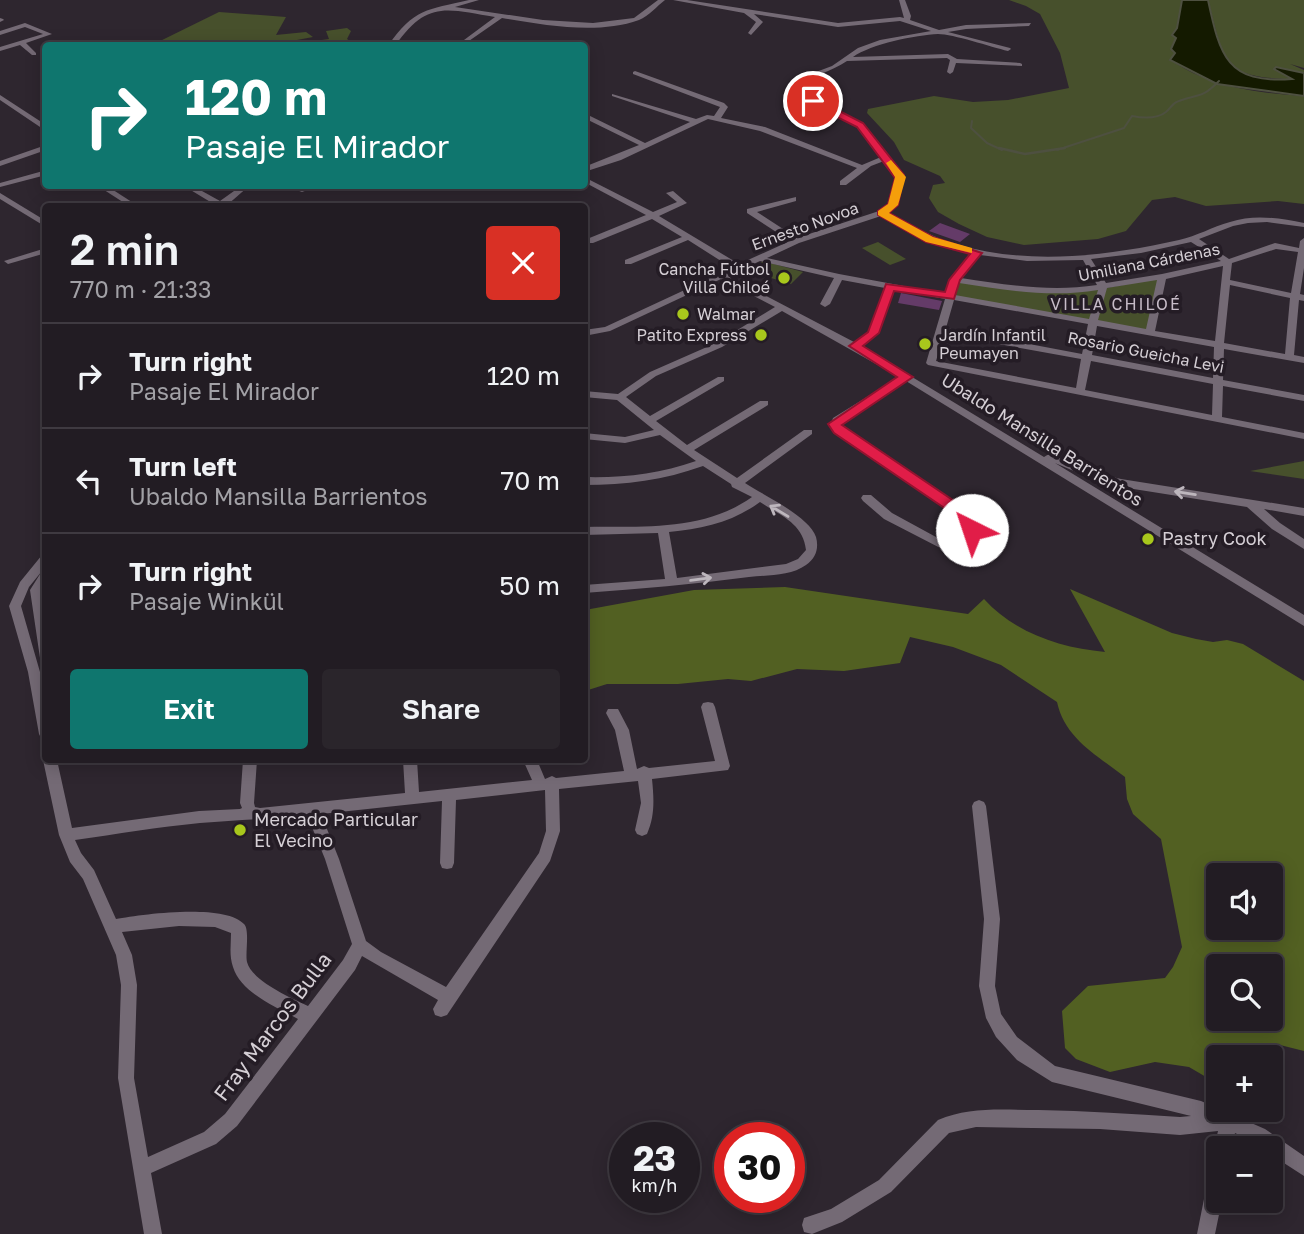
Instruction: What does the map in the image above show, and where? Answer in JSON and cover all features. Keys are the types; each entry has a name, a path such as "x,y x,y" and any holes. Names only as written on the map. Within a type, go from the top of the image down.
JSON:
{"street":[{"path":"394,42 412,18 476,0"},
{"path":"447,7 554,24 616,23 643,16 662,0"},
{"path":"676,0 838,25 861,25 895,18 1008,49"},
{"path":"902,0 907,20"},
{"path":"746,11 760,22 751,33"},
{"path":"466,41 502,15"},
{"name":"Ernesto Novoa","path":"588,332 607,329 796,241 882,213 893,205 901,177 865,129 855,121 791,90 802,79 834,67 842,59 880,42 966,27 1029,24"},
{"path":"0,33 25,25 49,34 0,49"},
{"path":"21,43 34,54"},
{"path":"842,59 940,56 953,58 953,61 1020,65"},
{"path":"950,72 953,61"},
{"path":"635,73 722,104 724,107 717,118"},
{"path":"614,95 694,121"},
{"path":"0,97 42,126"},
{"path":"588,117 644,145"},
{"path":"588,169 618,158 705,117 762,129 863,168"},
{"path":"0,164 42,148"},
{"path":"843,183 876,159 886,158"},
{"path":"0,185 42,174"},
{"path":"588,181 652,215 737,267 743,287"},
{"path":"107,189 129,203"},
{"path":"193,189 216,203"},
{"path":"225,203 241,189"},
{"path":"590,241 683,203 670,193"},
{"path":"2,198 42,223"},
{"path":"793,199 750,211 796,241"},
{"path":"882,213 929,239 977,253 1030,260 1086,258 1193,239 1245,221 1270,220 1304,225"},
{"path":"628,262 689,237"},
{"path":"1193,239 1228,262 1228,282 1219,345 1216,419"},
{"name":"Umiliana Cárdenas","path":"955,280 1032,291 1103,288 1228,262 1275,246 1303,247"},
{"path":"1289,358 1299,297 1303,247"},
{"path":"8,261 42,251"},
{"path":"977,253 955,280 931,363 1304,436"},
{"path":"758,258 890,287 1304,360"},
{"path":"1080,392 1085,356 1103,288 1086,258"},
{"name":"Ubaldo Mansilla Barrientos","path":"720,275 855,346 1304,621"},
{"path":"825,304 839,277"},
{"path":"1150,332 1162,277"},
{"path":"698,285 716,282 743,287"},
{"path":"1228,282 1299,297"},
{"path":"855,346 873,333 890,287"},
{"path":"620,397 653,374 719,345 782,307"},
{"name":"Rosario Gueicha Levi","path":"940,331 1304,398"},
{"path":"867,498 888,516 948,548 972,530 972,525 964,514 835,427 837,420 906,377"},
{"path":"649,421 721,379"},
{"path":"588,394 620,397 686,450 800,523 810,536 811,551 796,565 672,583 588,589"},
{"path":"686,450 764,403"},
{"path":"588,436 625,440 662,431"},
{"path":"736,484 808,432"},
{"path":"1014,442 1107,479 1304,512"},
{"path":"588,481 646,479 674,473 704,462"},
{"path":"588,531 663,530 724,517 738,512 758,498"},
{"path":"1250,503 1269,522 1304,545"},
{"path":"663,530 672,583"},
{"path":"42,563 24,585 15,606 34,673 42,714"},
{"path":"42,580 36,590 42,631"},
{"path":"66,835 199,817 241,815 250,811 260,814 723,766 708,707"},
{"path":"613,713 622,730 648,803 642,831"},
{"path":"50,763 66,835 75,857 89,875 124,956 129,985 126,1078 153,1234"},
{"path":"54,784 57,763"},
{"path":"250,763 247,803 250,811"},
{"path":"410,763 412,799"},
{"path":"312,809 332,859 360,945 445,1003 551,844 546,783 532,763"},
{"path":"447,863 449,796"},
{"path":"979,807 992,922 987,1000 995,1023 1011,1044 1031,1062 1052,1074 1206,1112"},
{"path":"113,927 129,923 188,920 232,923 239,929 240,966 246,974 270,994 309,1016"},
{"name":"Fray Marcos Bulla","path":"141,1169 210,1138 231,1120 349,965 360,945"},
{"path":"810,1225 836,1216 885,1186 944,1126 976,1118 1086,1120 1180,1126 1219,1122"},
{"path":"1231,1122 1259,1135 1304,1167"},
{"path":"1206,1234 1210,1213"}],"shaded area":[{"path":"1009,0 1182,0 1177,28 1172,35 1177,38 1171,49 1176,53 1171,60 1201,77 1234,87 1304,96 1304,204 1278,201 1206,206 1175,197 1152,200 1126,231 1098,239 1024,245 987,237 938,212 929,198 933,185 945,183 940,176 904,160 894,142 867,113 868,109 934,96 973,102 1008,100 1069,88 1060,53 1040,14"},
{"path":"1182,0 1208,0 1223,51 1240,71 1253,77 1270,79 1292,79 1274,69 1276,67 1304,73 1304,96 1217,84 1170,60 1175,53 1171,49 1176,38 1172,35 1177,28"},
{"path":"1208,0 1304,0 1304,68 1290,64 1304,70 1304,73 1277,67 1274,69 1293,79 1269,78 1239,70 1223,52"},
{"path":"219,12 286,17 276,35 306,32 313,37 286,42 158,42"},
{"path":"347,28 351,31 347,39 352,42 306,42 329,39 326,31"},
{"path":"878,242 906,259 890,265 862,248"},
{"name":"Cancha Fútbol Villa Chiloé","path":"763,261 803,272 791,284 751,272"},
{"path":"1160,278 1150,332 952,296 956,281 1015,290 1101,289"},
{"path":"1304,461 1304,479 1250,471"}],"green space":[{"path":"785,587 968,614 984,599 1010,621 1039,637 1071,647 1105,652 1070,589 1172,633 1213,642 1227,640 1243,644 1304,681 1304,1051 1272,1043 1206,1045 1206,1077 1189,1067 1155,1062 1110,1072 1076,1059 1065,1048 1062,1011 1088,986 1165,978 1182,947 1161,839 1133,814 1127,799 1125,777 1075,736 1061,715 1057,702 1001,665 953,647 910,637 900,663 844,671 797,669 751,681 728,679 678,684 607,684 588,690 588,609 694,590"}],"building":[{"path":"940,223 970,234 960,242 929,231"},
{"path":"901,293 942,301 939,310 898,303"}],"waterway":[{"path":"1061,149 1124,128 1132,116 1158,116 1175,103 1204,93 1219,81"},
{"path":"972,121 971,128 987,143 1002,150"},
{"path":"999,148 1025,154 1061,149"},
{"path":"1057,150 1061,149"}],"slow traffic":[{"path":"891,163 901,177 893,205 882,213 929,239 968,251"}],"place":[{"name":"Cancha Fútbol Villa Chiloé","path":"784,278"},
{"name":"Walmar","path":"683,314"},
{"name":"Patito Express","path":"761,335"},
{"name":"Jardín Infantil Peumayen","path":"925,344"},
{"name":"Pastry Cook","path":"1148,539"},
{"name":"Mercado Particular El Vecino","path":"240,830"}],"district":[{"name":"VILLA CHILOÉ","path":"1116,304"}],"route":[{"path":"813,101 846,116 865,129 901,177 893,205 882,213 929,239 977,253 955,280 950,297 890,287 873,333 855,346 906,377 837,420 835,424 839,430 964,514 972,525 972,530"}]}
